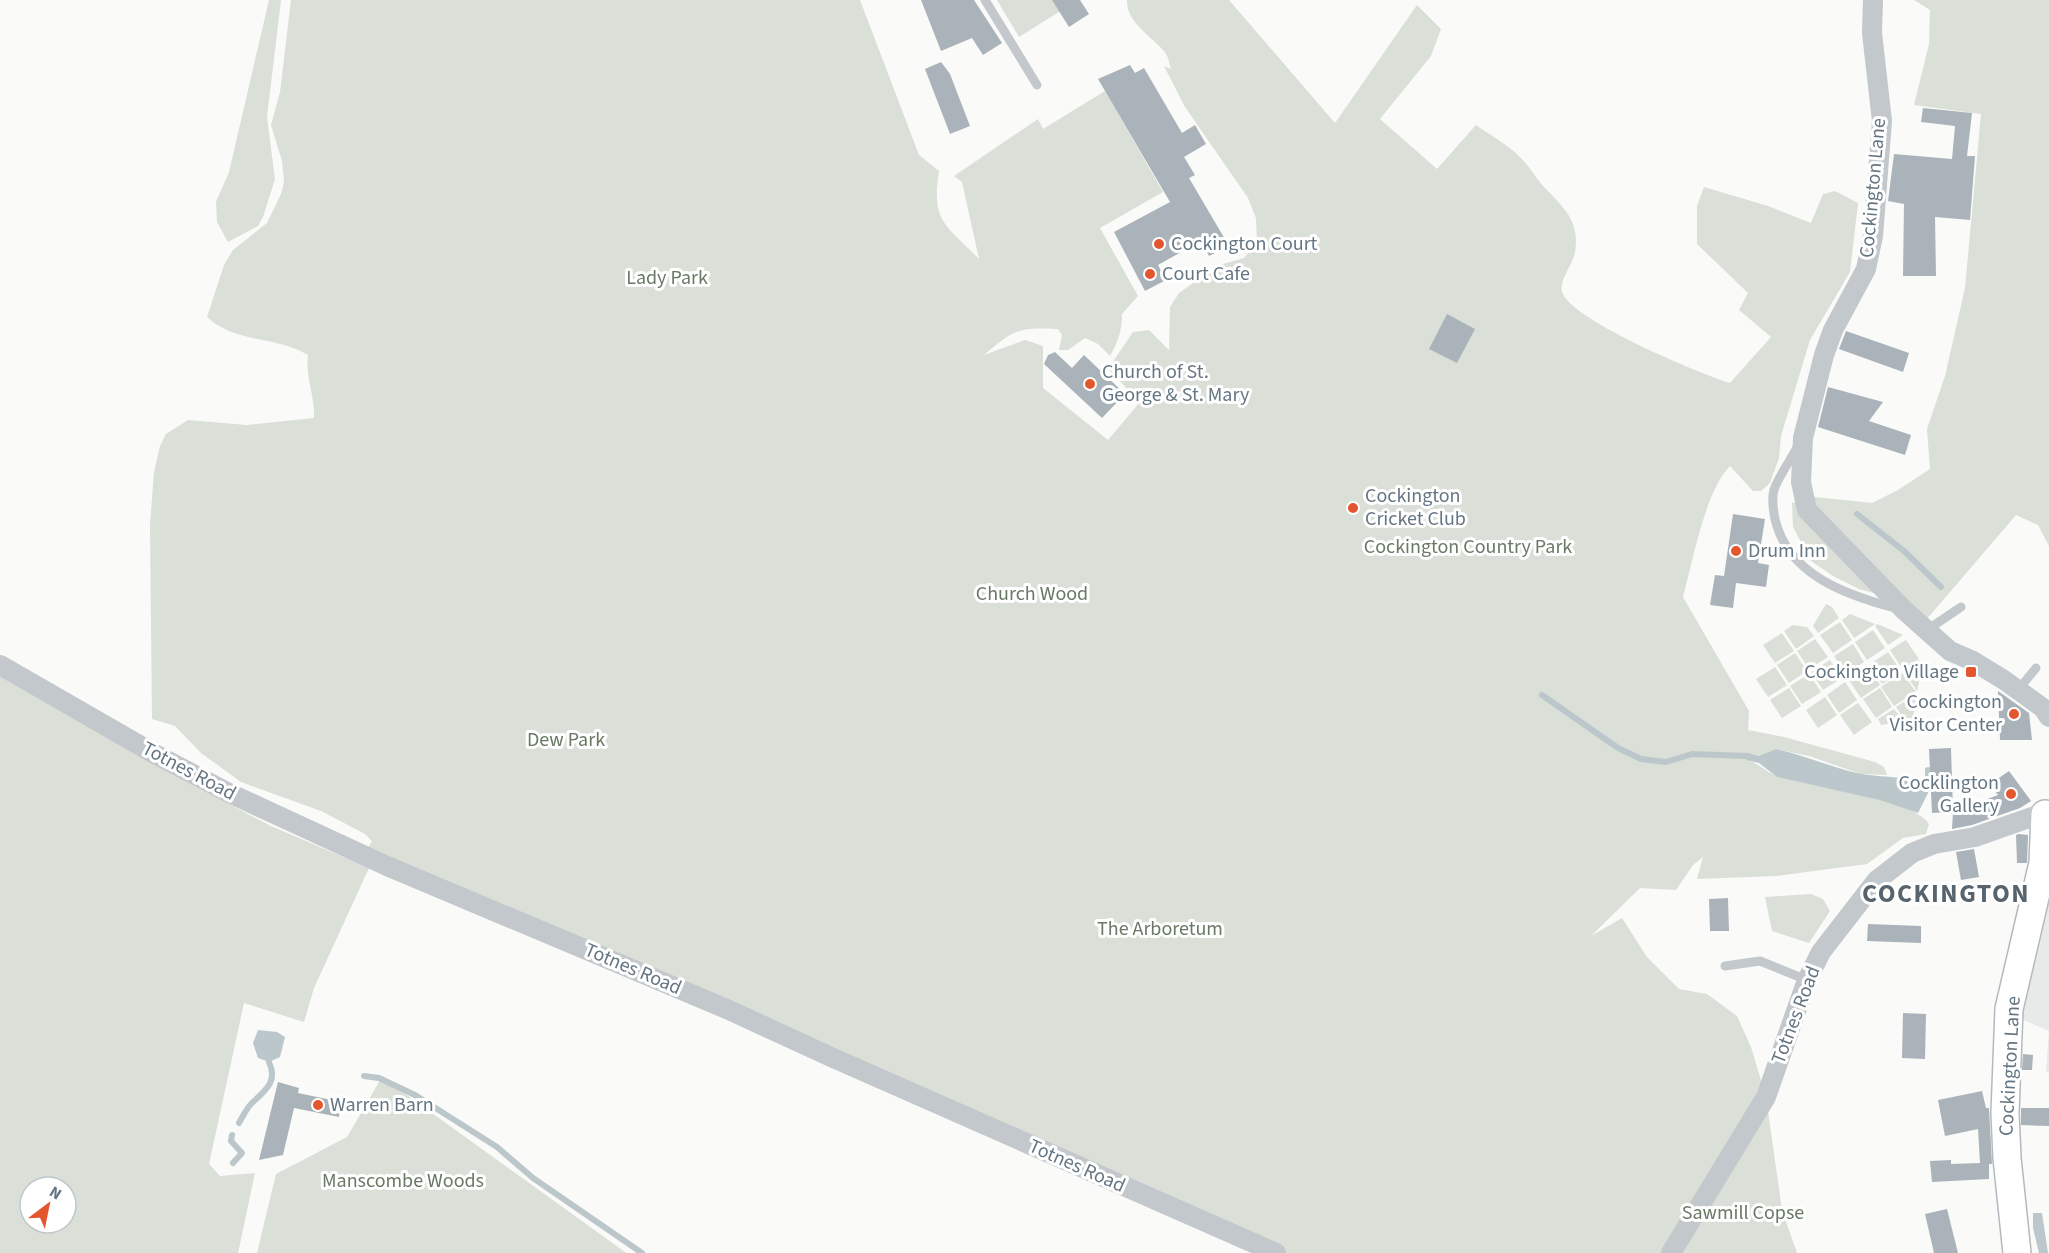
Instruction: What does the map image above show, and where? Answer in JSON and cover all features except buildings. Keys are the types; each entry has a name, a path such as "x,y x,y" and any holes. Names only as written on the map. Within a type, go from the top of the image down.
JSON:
{"street":[{"name":"Cockington Lane","path":"1873,0 1872,33 1882,121 1873,236 1866,269 1833,330 1824,355 1803,438 1801,482 1806,510 1904,610 1950,651 1973,661 2018,690 2043,708 2049,717"},
{"name":"Totnes Road","path":"0,665 153,753 229,793 387,866 729,1010 1276,1253"},
{"name":"Cockington Lane","path":"2017,1253 2007,1158 2005,1113 2009,1009 2043,862 2047,813"},
{"name":"Totnes Road","path":"1671,1253 1766,1097 1807,980 1821,952 1876,881 1912,853 1934,844 1975,837 2047,813"}],"lane":[{"path":"986,0 1037,85"},
{"path":"1803,438 1774,488 1773,509 1779,536 1798,561 1830,586 1856,597 1904,610"},
{"path":"1927,630 1961,607"},
{"path":"2018,690 2037,668"},
{"path":"1725,966 1760,961 1807,980"}],"shaded area":[{"path":"1776,749 1837,768 1867,775 1894,777 1930,789 1918,813 1880,800 1777,777 1759,763 1746,760 1748,753 1758,756"},
{"path":"2049,872 2049,1031 2019,1018"},
{"path":"258,1030 277,1032 285,1037 280,1057 269,1062 258,1058 253,1043"},
{"path":"2049,1031 2049,1073 2046,1072"},
{"path":"2033,1213 2042,1213 2048,1253 2039,1253 2033,1228"}],"green space":[{"path":"269,0 281,0 267,117 275,179 258,226 228,242 217,222 216,202 229,172"},
{"path":"291,0 860,0 919,155 939,171 937,201 943,221 979,259 962,182 954,176 1038,119 1043,129 1105,91 1163,192 1100,228 1138,296 1122,314 1120,331 1110,356 1098,344 1085,338 1068,350 1059,350 1062,335 1058,329 1025,329 1010,335 984,355 1025,340 1043,346 1043,388 1108,440 1140,402 1108,369 1133,332 1149,330 1169,350 1170,307 1179,293 1219,265 1244,258 1257,242 1256,218 1248,198 1185,107 1164,66 1171,69 1164,51 1135,22 1127,0 1229,0 1335,123 1417,5 1441,29 1431,56 1380,119 1437,169 1476,125 1510,148 1524,161 1559,203 1573,224 1575,252 1562,289 1563,294 1573,305 1613,332 1639,345 1730,383 1771,337 1739,310 1748,293 1697,244 1697,206 1704,187 1768,206 1811,223 1823,194 1835,191 1858,203 1850,272 1810,340 1781,436 1779,458 1770,483 1761,491 1753,491 1730,466 1721,477 1701,527 1683,597 1749,711 1748,730 1784,737 1875,762 1884,767 1887,775 1861,774 1809,756 1776,749 1747,760 1779,777 1860,794 1903,807 1919,815 1929,824 1926,834 1903,838 1867,864 1776,876 1697,879 1703,857 1693,865 1676,890 1640,888 1591,936 1622,918 1647,957 1679,989 1707,994 1737,1016 1751,1047 1766,1097 1782,1210 1797,1253 1276,1253 364,856 372,841 365,834 321,811 241,782 201,753 175,726 152,719 150,525 154,472 160,446 166,434 188,420 247,425 314,418 308,355 282,344 230,332 207,317 224,265 233,250 267,223 281,194 284,182 282,161 271,125 280,92"},
{"path":"997,0 1078,0 1019,37"},
{"path":"1914,0 2049,0 2049,546 2038,525 2016,515 1926,620 1907,602 1859,589 1833,576 1811,561 1793,527 1792,503 1815,497 1872,503 1898,490 1930,469 1927,429 1945,376 1965,288 1981,114 1914,105 1929,44 1930,10"},
{"path":"1826,604 1832,607 1839,618 1818,633 1813,626"},
{"path":"1850,614 1875,624 1854,638 1842,620"},
{"path":"1840,622 1852,640 1833,653 1820,635"},
{"path":"1877,624 1903,635 1888,645 1875,626"},
{"path":"1793,625 1807,627 1814,636 1796,649 1784,631"},
{"path":"1873,630 1885,648 1867,660 1855,642"},
{"path":"1782,633 1794,651 1775,663 1763,645"},
{"path":"1815,639 1828,657 1809,669 1797,651"},
{"path":"1906,640 1919,659 1903,670 1890,650"},
{"path":"1853,644 1864,662 1846,674 1834,656"},
{"path":"1888,652 1901,671 1882,684 1869,665"},
{"path":"1795,653 1807,671 1789,683 1777,665"},
{"path":"1830,660 1842,678 1823,690 1811,672"},
{"path":"1920,660 1923,663 1917,691 1904,672"},
{"path":"1775,667 1787,685 1768,697 1756,679"},
{"path":"1868,667 1880,685 1861,698 1849,680"},
{"path":"1902,673 1916,692 1894,706 1881,687"},
{"path":"0,674 198,788 271,826 369,868 314,988 304,1022 244,1003 209,1164 220,1176 255,1173 238,1253 0,1253"},
{"path":"1809,674 1821,692 1802,704 1790,686"},
{"path":"1845,682 1857,700 1839,713 1827,695"},
{"path":"1789,688 1801,706 1782,718 1770,700"},
{"path":"1880,688 1892,707 1876,718 1863,699"},
{"path":"1917,693 1912,724 1908,725 1896,707"},
{"path":"1825,697 1837,715 1818,728 1806,710"},
{"path":"1858,703 1872,722 1854,735 1840,715"},
{"path":"1894,709 1908,727 1905,729 1894,723 1881,725 1878,719"},
{"path":"1811,894 1823,899 1830,911 1809,943 1772,931 1765,897"},
{"name":"Manscombe Woods","path":"382,1077 627,1253 257,1253 276,1174 347,1137"}],"waterway":[{"path":"1857,514 1904,551 1941,587"},
{"path":"1542,695 1618,748 1641,759 1666,762 1692,754 1747,756"},
{"path":"1928,770 1928,788"},
{"path":"239,1123 249,1106 269,1085 272,1075 269,1062"},
{"path":"364,1076 379,1078 415,1095 497,1147 533,1178 642,1253"},
{"path":"232,1135 231,1141 242,1153 233,1163"}],"place":[{"name":"Cockington Court","path":"1159,244"},
{"name":"Court Cafe","path":"1150,274"},
{"name":"Church of St. George & St. Mary","path":"1090,384"},
{"name":"Cockington Cricket Club","path":"1353,508"},
{"name":"Drum Inn","path":"1736,551"},
{"name":"Cockington Village","path":"1971,672"},
{"name":"Cockington Visitor Center","path":"2014,714"},
{"name":"Cocklington Gallery","path":"2011,794"},
{"name":"Warren Barn","path":"318,1105"}],"district":[{"name":"COCKINGTON","path":"1946,893"}],"park label":[{"name":"Lady Park","path":"667,278"},
{"name":"Cockington Country Park","path":"1468,547"},
{"name":"Church Wood","path":"1032,594"},
{"name":"Dew Park","path":"566,740"},
{"name":"The Arboretum","path":"1160,929"},
{"name":"Sawmill Copse","path":"1743,1213"}]}
